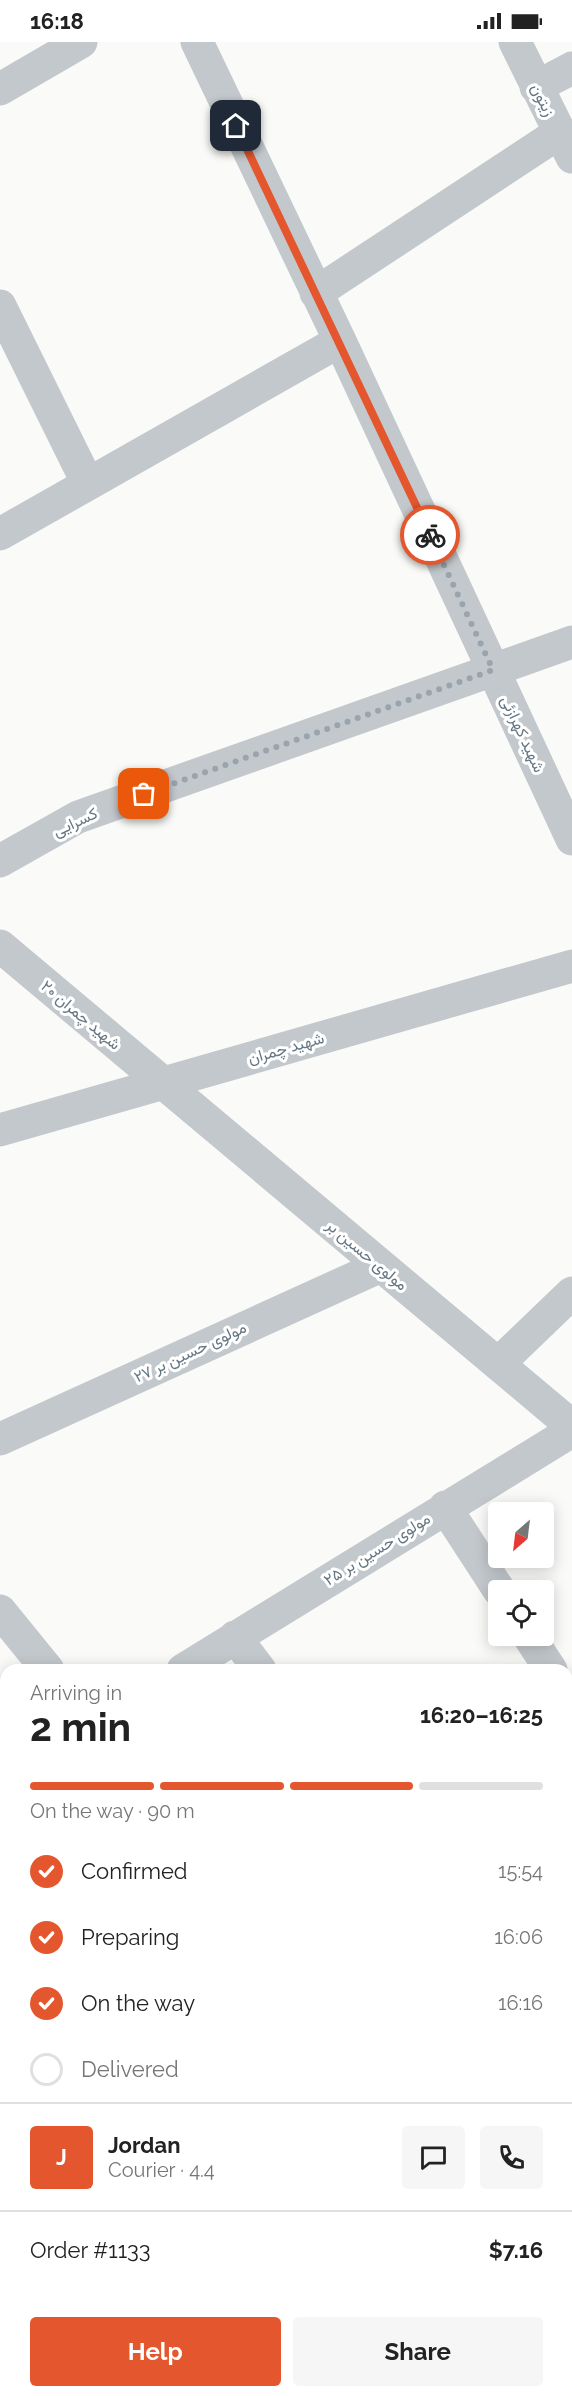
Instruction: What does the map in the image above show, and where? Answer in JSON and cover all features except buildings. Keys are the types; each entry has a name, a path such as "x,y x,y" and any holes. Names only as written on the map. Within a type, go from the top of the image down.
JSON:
{"street":[{"path":"0,89 81,42"},
{"name":"شهید کهرازئی","path":"196,42 340,341 572,839"},
{"name":"زیتون","path":"515,42 566,145"},
{"path":"537,87 572,68"},
{"path":"316,293 566,145"},
{"path":"0,306 88,484"},
{"path":"0,534 340,341"},
{"name":"کسرایی","path":"0,861 78,817 572,642"},
{"name":"شهید چمران ۲۰","path":"0,946 162,1084"},
{"name":"شهید چمران","path":"0,1130 572,966"},
{"name":"مولوی حسین بر","path":"162,1084 572,1426"},
{"name":"مولوی حسین بر ۲۷","path":"0,1439 381,1266"},
{"path":"498,1364 572,1293"},
{"name":"مولوی حسین بر ۲۵","path":"192,1664 572,1431"},
{"path":"445,1507 492,1580"},
{"path":"0,1611 43,1664"},
{"path":"235,1637 255,1664"},
{"path":"535,1646 547,1664"}],"way so far":[{"path":"144,794 493,670 430,535"}],"route":[{"path":"236,126 340,341 430,535"}]}
